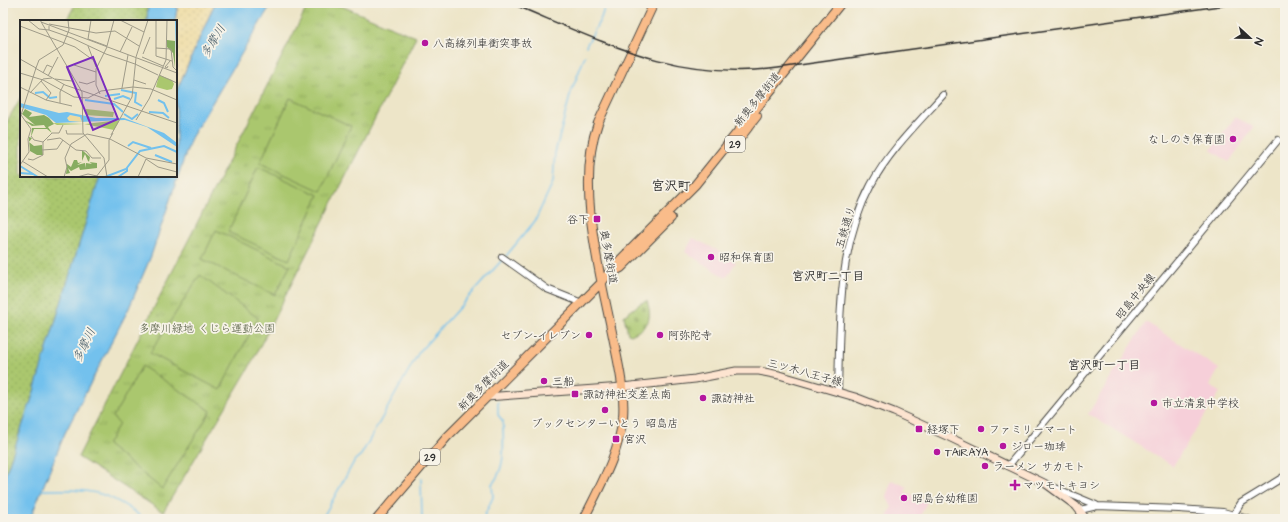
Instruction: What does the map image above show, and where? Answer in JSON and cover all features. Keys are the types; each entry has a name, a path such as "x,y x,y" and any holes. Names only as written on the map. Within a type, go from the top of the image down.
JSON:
{"main road":[{"name":"奥多摩街道","path":"584,519 612,461 623,416 622,387 602,282 588,194 589,164 593,137 609,98 654,3"},
{"name":"新奥多摩街道","path":"377,519 447,437 582,303 611,273 616,264 695,185 841,3"},
{"name":"新奥多摩街道","path":"611,273 621,268 689,200 848,3"},
{"name":"三ツ木八王子線","path":"486,397 622,387 695,379 748,370 780,374 838,392 894,412 1046,484 1066,497 1080,510 1086,519"}],"street":[{"name":"五鉄通り","path":"838,392 843,274 849,243 856,219 871,185 886,161 943,95"},
{"name":"昭島中央線","path":"1008,466 1278,140"},
{"path":"504,258 547,289 582,303"},
{"path":"1234,514 1241,503 1285,476"},
{"path":"1046,484 1097,506"},
{"path":"1080,510 1097,506 1179,509 1234,514 1248,519"}],"shaded area":[{"name":"なしのき保育園","path":"1235,117 1254,127 1229,162 1211,150"},
{"name":"昭和保育園","path":"693,238 717,250 736,262 726,278 685,252"},
{"name":"市立清泉中学校","path":"1146,322 1219,369 1210,385 1220,392 1173,466 1088,414"},
{"name":"昭島台幼稚園","path":"892,480 907,487 905,492 927,501 919,519 886,519 892,507 886,496"}],"green space":[{"path":"76,3 148,3 147,20 67,20"},
{"name":"多摩川緑地 くじら運動公園","path":"309,3 334,3 416,37 249,368 163,512 78,457"},
{"path":"290,98 351,126 321,191 260,163"},
{"path":"20,99 20,177 100,177 31,401 3,481 3,128"},
{"path":"258,167 319,195 289,260 228,232"},
{"path":"216,230 290,266 275,295 202,259"},
{"path":"200,275 258,318 220,390 150,353"},
{"path":"647,301 649,308 648,322 637,332 631,335 628,334 624,316 641,303"},
{"path":"142,366 211,411 162,489 107,445 119,424 113,417"}],"sand":[{"path":"178,3 215,3 177,90 177,20 175,20"}],"water":[{"path":"148,3 178,3 175,20 147,20"},
{"name":"多摩川","path":"215,3 272,3 191,138 151,256 129,308 65,433 30,519 3,519 3,481 31,401 100,177 177,177 177,90"}],"waterway":[{"path":"586,46 601,18 606,3"},
{"path":"506,256 535,221 553,182 555,153 571,92 585,56"},
{"path":"322,519 355,460 361,455 419,352 503,259"},
{"path":"483,519 493,497 492,484 497,478 502,463 503,421 498,415 498,402"},
{"path":"421,479 422,519"},
{"path":"42,490 84,491 107,496 131,509 144,519"}],"railway":[{"path":"510,3 608,44 640,55 705,69 740,70 778,68 1241,3"}],"place":[{"name":"八高線列車衝突事故","path":"425,43"},
{"name":"なしのき保育園","path":"1233,139"},
{"name":"谷下","path":"597,219"},
{"name":"昭和保育園","path":"711,257"},
{"name":"セブン-イレブン","path":"589,335"},
{"name":"阿弥陀寺","path":"660,335"},
{"name":"三船","path":"544,381"},
{"name":"諏訪神社交差点南","path":"575,394"},
{"name":"諏訪神社","path":"703,398"},
{"name":"市立清泉中学校","path":"1154,403"},
{"name":"ブックセンターいとう 昭島店","path":"605,410"},
{"name":"経塚下","path":"919,429"},
{"name":"ファミリーマート","path":"981,429"},
{"name":"宮沢","path":"616,439"},
{"name":"ジロー珈琲","path":"1003,446"},
{"name":"TAIRAYA","path":"937,452"},
{"name":"ラーメン サカモト","path":"985,466"},
{"name":"マツモトキヨシ","path":"1015,485"},
{"name":"昭島台幼稚園","path":"904,498"}],"district":[{"name":"宮沢町","path":"671,185"},
{"name":"宮沢町二丁目","path":"828,276"},
{"name":"宮沢町一丁目","path":"1104,365"}]}
